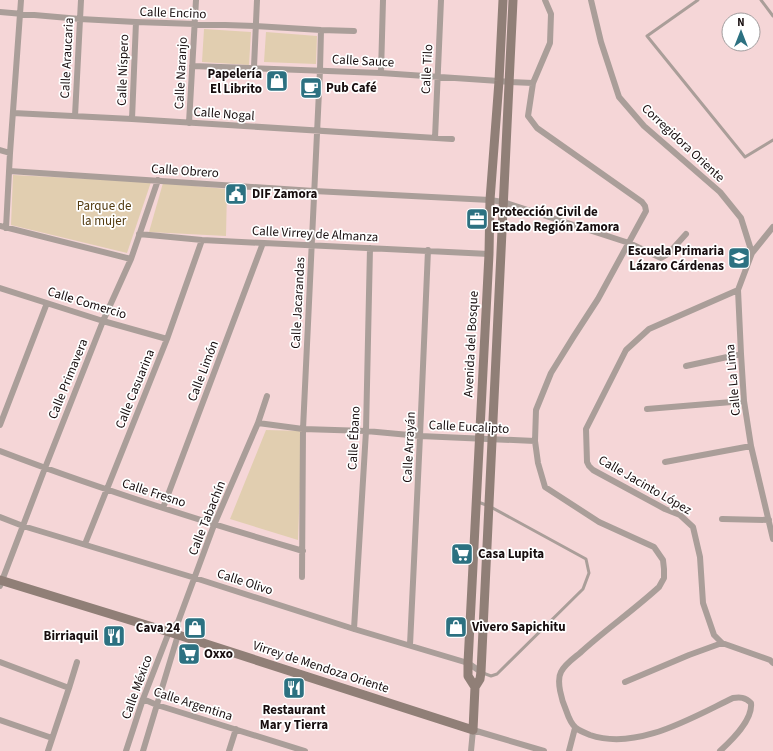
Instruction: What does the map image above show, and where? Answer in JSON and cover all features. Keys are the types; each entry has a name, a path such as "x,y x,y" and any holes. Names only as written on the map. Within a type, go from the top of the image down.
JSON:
{"street":[{"path":"21,0 9,171 3,227 131,259"},
{"name":"Calle Araucaria","path":"75,116 81,0"},
{"name":"Calle Naranjo","path":"189,123 196,0"},
{"path":"254,67 257,0"},
{"path":"381,72 383,0"},
{"name":"Calle Tilo","path":"435,138 442,0"},
{"name":"Avenida del Bosque","path":"475,687 468,676 468,662 489,254 490,200 499,81 503,0"},
{"name":"Avenida del Bosque","path":"471,751 475,687 480,679 481,672 513,0"},
{"path":"545,0 551,14 550,43 533,83 528,116 537,128 642,202 646,211 598,299 551,373 536,410 535,441 538,463 545,487 599,522 654,547 663,560 664,578 659,586 565,666 559,677 561,698 575,728 598,738 626,739 646,735 670,727 732,698 743,697 751,703 749,715 741,730 720,751"},
{"name":"Corregidora Oriente","path":"591,0 601,42 619,96 644,126 720,192 741,218 752,253"},
{"name":"Calle Encino","path":"0,12 80,19 354,31"},
{"name":"Calle Níspero","path":"132,119 136,22"},
{"name":"Calle Jacarandas","path":"302,577 303,429 321,30"},
{"name":"Calle Sauce","path":"192,66 381,72 533,83"},
{"name":"Calle Nogal","path":"13,112 452,139"},
{"path":"0,150 10,152"},
{"name":"Calle Obrero","path":"9,171 314,191 490,200 504,202 629,243 661,258 668,254 686,234"},
{"name":"Calle Primavera","path":"1,582 44,468 131,259 158,180"},
{"name":"Calle La Lima","path":"773,228 752,253 738,290 744,401 751,446 773,539"},
{"name":"Calle Virrey de Almanza","path":"140,234 202,240 489,254"},
{"name":"Calle Casuarina","path":"85,544 167,339 202,240"},
{"name":"Calle Limón","path":"163,508 263,243"},
{"name":"Calle Ébano","path":"354,629 366,431 370,248"},
{"name":"Calle Arrayán","path":"410,645 428,250"},
{"name":"Calle Comercio","path":"0,288 167,339"},
{"name":"Calle Jacinto López","path":"722,643 714,635 703,603 700,557 693,527 680,516 593,470 589,466 588,462 586,429 626,350 649,329 738,290"},
{"path":"0,425 47,303"},
{"path":"686,366 741,354"},
{"name":"Calle Tabachín","path":"174,633 214,525 258,423 267,396"},
{"path":"647,409 744,401"},
{"name":"Calle Eucalipto","path":"258,423 303,429 366,431 420,436 535,441"},
{"path":"666,462 751,446"},
{"name":"Calle Fresno","path":"0,451 44,468 214,525 302,551"},
{"name":"Calle Olivo","path":"0,517 23,526 195,578 354,629 468,662 481,672"},
{"path":"722,519 769,520"},
{"name":"Virrey de Mendoza Oriente","path":"1,582 174,633 473,730"},
{"name":"Calle México","path":"126,751 143,700 174,633"},
{"name":"Calle México","path":"143,751 157,705 174,633"},
{"path":"625,682 722,643 770,660 773,663"},
{"path":"0,662 70,688"},
{"path":"48,751 70,688 77,662"},
{"name":"Calle Argentina","path":"143,700 305,751"},
{"path":"0,720 52,738"},
{"path":"569,751 575,728"},
{"path":"229,751 236,729"},
{"path":"473,730 544,751"}],"lane":[{"path":"698,0 647,36 745,157 773,140"},
{"path":"761,0 773,16"},
{"path":"476,502 489,506 586,559 588,573 583,589 497,674 491,676 481,672"}],"green space":[{"path":"204,29 251,32 249,65 202,62"},
{"path":"266,32 317,36 316,64 264,62"},
{"name":"Parque de la mujer","path":"13,175 151,182 127,253 11,225"},
{"path":"163,183 227,189 226,236 149,232"},
{"path":"266,430 302,431 298,540 230,519"}],"place":[{"name":"Papelería El Librito","path":"277,81"},
{"name":"Pub Café","path":"311,88"},
{"name":"DIF Zamora","path":"236,194"},
{"name":"Protección Civil de Estado Región Zamora","path":"477,219"},
{"name":"Escuela Primaria Lázaro Cárdenas","path":"739,258"},
{"name":"Casa Lupita","path":"462,554"},
{"name":"Vivero Sapichitu","path":"456,627"},
{"name":"Cava 24","path":"195,628"},
{"name":"Birriaquil","path":"114,636"},
{"name":"Oxxo","path":"189,654"},
{"name":"Restaurant Mar y Tierra","path":"294,688"}]}
